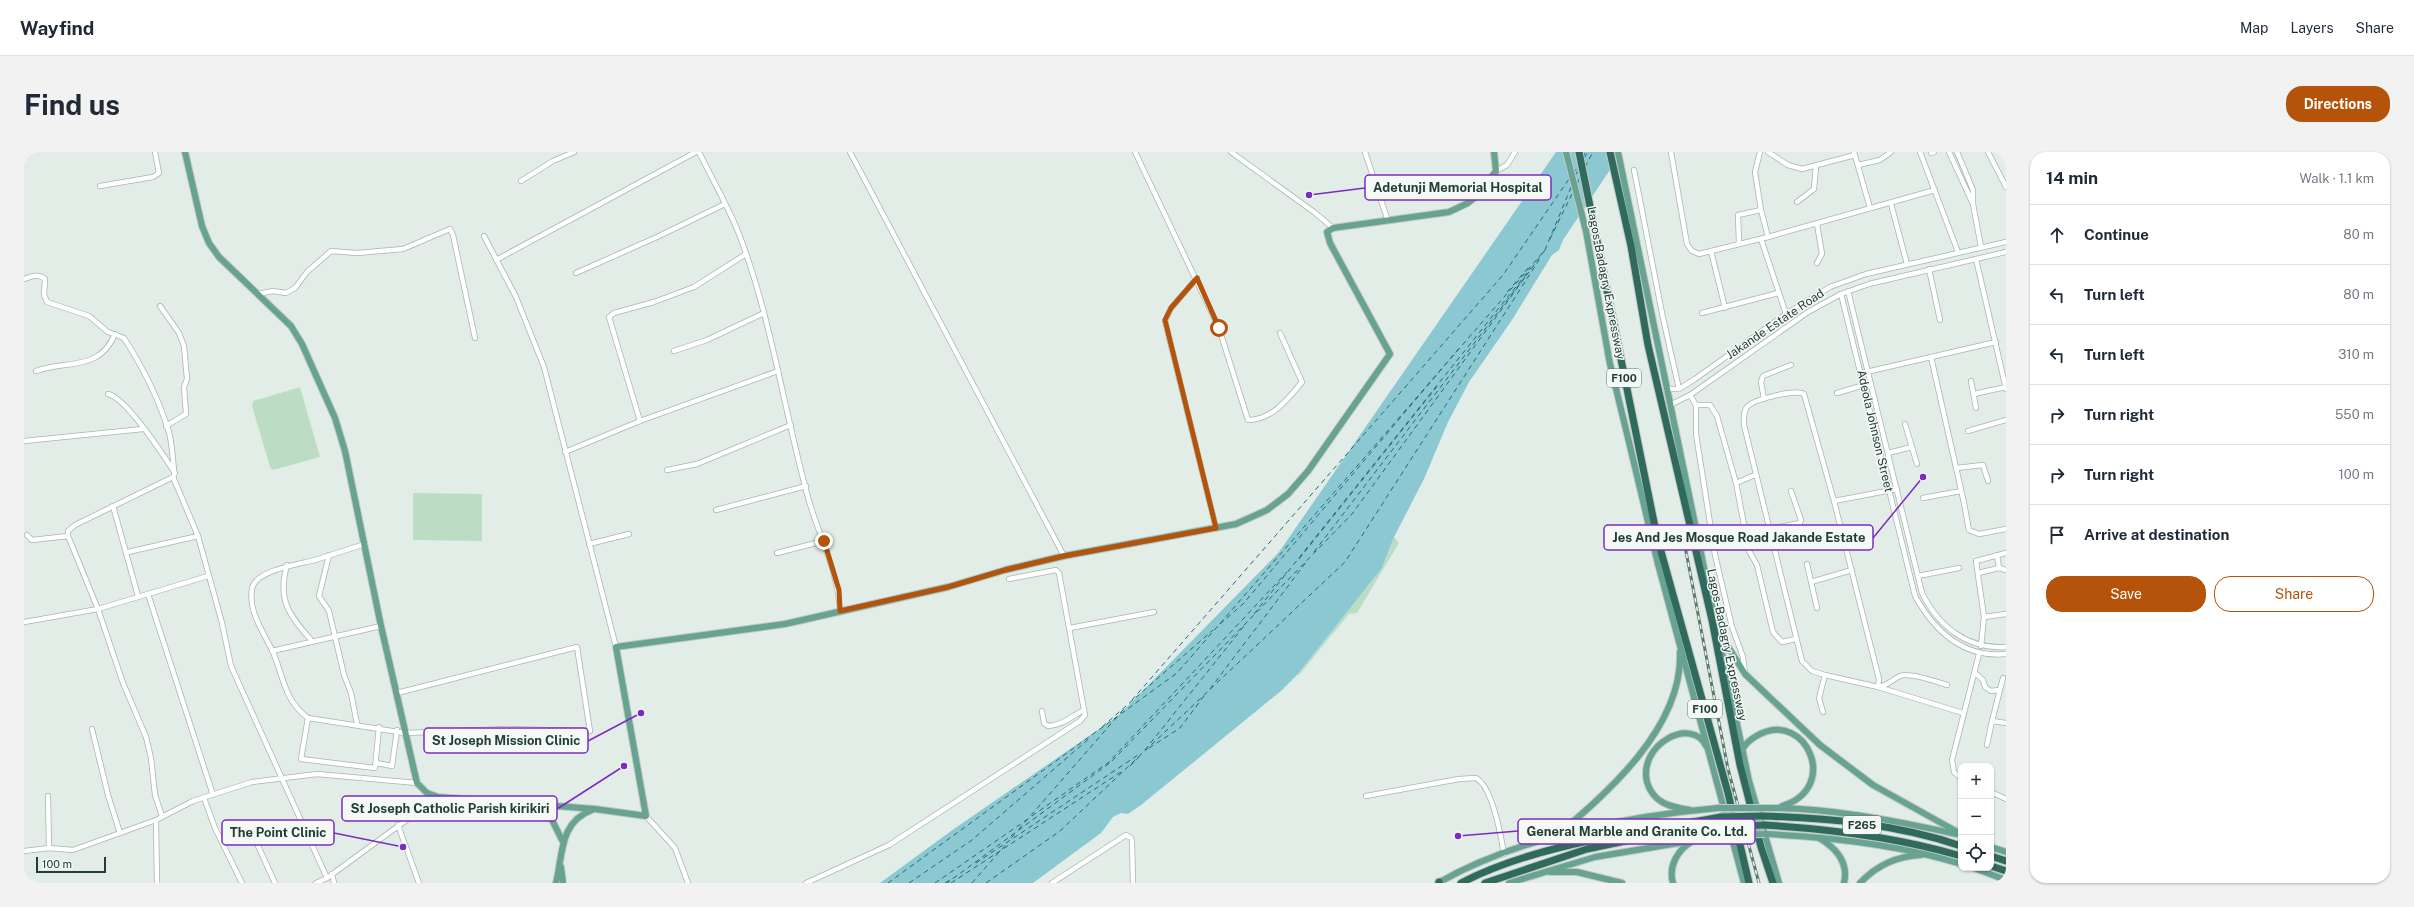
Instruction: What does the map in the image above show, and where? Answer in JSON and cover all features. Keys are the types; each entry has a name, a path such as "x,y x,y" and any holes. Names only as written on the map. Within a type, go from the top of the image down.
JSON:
{"highway":[{"name":"Lagos-Badagry Expressway","path":"1579,152 1657,536 1728,793 1749,883"},
{"name":"Lagos-Badagry Expressway","path":"1610,152 1631,246 1648,345 1710,613 1740,765 1761,847 1773,883"},
{"name":"F265","path":"1461,883 1506,865 1573,845 1721,817 1762,816 1825,820 1912,832 1958,845"},
{"name":"F265","path":"1486,883 1587,849 1630,840 1724,827 1764,825 1823,829 1884,838 1958,855"},
{"path":"1994,857 2006,860"},
{"path":"1994,867 2006,871"}],"main road":[{"path":"185,152 202,226 209,243 219,258 286,320 296,334 328,400 345,451 381,626 417,783 427,792 438,797 534,806 595,809 646,816 616,647 785,624 948,587 1005,570 1064,556 1236,524 1267,510 1288,494 1308,471 1390,354 1328,239 1327,232 1333,228 1441,214 1459,208 1478,195 1496,171 1494,152"},
{"name":"Lagos-Badagry Expressway","path":"1566,152 1586,231 1610,364 1680,641 1744,883"},
{"name":"Lagos-Badagry Expressway","path":"1618,152 1666,389 1682,454 1742,750 1749,781 1778,883"},
{"path":"1716,627 1745,674 1820,745 1867,781 1958,833"},
{"path":"1552,839 1602,797 1634,763 1655,732 1668,706 1679,673 1680,641"},
{"path":"1742,750 1755,736 1774,730 1784,731 1804,742 1814,764 1812,783 1800,799 1779,807"},
{"path":"1696,810 1673,808 1662,804 1656,798 1650,790 1645,772 1648,758 1655,747 1664,740 1683,734 1696,736 1704,742 1709,751"},
{"path":"534,806 551,818 559,830 562,842"},
{"path":"1439,883 1469,867 1504,854 1604,824 1696,810 1718,808 1779,807 1882,819 1958,834"},
{"path":"556,883 560,866 562,842 566,832 576,819 595,809"},
{"path":"1510,883 1595,857 1697,838 1726,835 1765,834 1818,837 1931,855 1958,863"},
{"path":"1818,837 1831,845 1842,859 1845,869 1844,883"},
{"path":"1673,883 1672,868 1676,857 1685,846 1697,838"},
{"path":"1994,848 2006,852"},
{"path":"1860,883 1878,868 1891,860 1931,855"},
{"path":"560,866 563,883"},
{"path":"1982,871 2006,880"},
{"path":"1537,874 1552,872 1577,872 1622,883"},
{"path":"1740,883 1741,875"}],"street":[{"path":"100,186 153,177 159,173 155,152"},
{"path":"521,180 574,152"},
{"path":"496,260 698,152 725,204 746,254 764,313 806,486 839,590 840,611"},
{"path":"850,152 1064,556"},
{"path":"1135,152 1197,278 1219,328 1248,420 1266,416 1275,411 1302,382 1280,333"},
{"path":"1231,152 1314,212 1333,228"},
{"path":"1365,152 1388,221"},
{"path":"1496,171 1507,165 1515,152"},
{"path":"1671,152 1687,244 1692,251 1698,254 1817,224 1870,208 1891,204 1935,190"},
{"path":"1760,152 1754,172 1768,237"},
{"path":"1768,152 1794,168 1802,169 1855,154 1870,208"},
{"path":"1858,165 1880,160 1891,152"},
{"path":"1920,152 1958,252"},
{"path":"1949,152 1966,193 1973,204"},
{"path":"1958,152 1974,190 1973,204 1981,247"},
{"path":"1988,152 2006,188"},
{"path":"1797,202 1814,188 1816,166"},
{"path":"1634,170 1663,318 1679,389 1666,389"},
{"path":"1966,193 1974,190"},
{"path":"576,273 657,237 725,204"},
{"path":"1891,204 1907,264"},
{"path":"1739,244 1738,215 1761,210"},
{"path":"1816,263 1822,250 1817,224"},
{"path":"257,294 273,291 286,293 295,288 307,272 330,251 357,253 403,249 450,229 453,235 475,338"},
{"path":"484,236 516,297 536,343 544,366 588,544 616,647"},
{"path":"1761,239 1786,314"},
{"name":"Jakande Estate Road","path":"1679,389 1786,314 1820,292 1845,280 1907,264 2006,242"},
{"path":"1711,251 1725,308"},
{"path":"1670,405 1690,395 1808,312 1848,290 1895,277 2006,252"},
{"path":"640,421 610,317 614,313 654,302 694,287 746,254"},
{"path":"1974,394 2006,388 1976,258"},
{"path":"1893,268 1895,277"},
{"path":"1929,269 1940,320"},
{"path":"24,279 34,276 42,277 44,279 44,295 47,302 89,316 108,332 124,338 148,381 166,426 174,475"},
{"path":"1197,278 1171,308 1165,320 1216,528"},
{"name":"Adeola Johnson Street","path":"1848,290 1922,593 1928,605 1941,621 1955,634 1981,646 2006,647"},
{"path":"1702,313 1725,308 1778,292"},
{"name":"Adeola Johnson Street","path":"1841,294 1862,373 1915,596 1922,609 1951,640 1979,654 2006,654"},
{"path":"1803,303 1808,312"},
{"path":"160,306 182,339 187,379 184,387 186,414 166,426"},
{"path":"674,351 708,340 764,313"},
{"path":"36,371 79,363 100,356 109,348 115,334"},
{"path":"1862,373 1996,342"},
{"path":"1931,357 1969,530 1979,534 2006,529"},
{"path":"1764,399 1761,379 1768,373 1791,365"},
{"path":"565,452 640,421 778,371"},
{"path":"1971,381 1976,408"},
{"path":"1837,393 1871,383"},
{"path":"1878,687 1879,679 1852,570 1804,394 1794,392 1751,403 1744,413 1744,425 1755,475 1802,661 1812,671 1878,687 1963,713"},
{"path":"108,394 116,396 143,428 159,449 174,475 198,536 222,623 231,666 327,878"},
{"path":"1690,395 1696,405 1696,434 1715,555 1732,627 1743,657 1745,674"},
{"path":"1696,405 1710,405 1714,409 1736,484 1749,551 1757,565 1773,632 1782,642 1796,639"},
{"path":"1968,431 2006,420"},
{"path":"1905,424 1917,464"},
{"path":"667,470 697,464 791,425"},
{"path":"24,441 143,428"},
{"path":"1888,453 1912,447"},
{"path":"1956,468 1983,465 1988,481"},
{"path":"162,816 155,795 151,758 146,737 123,683 98,609 68,536 68,531 75,525 174,475"},
{"path":"1736,484 1755,475"},
{"path":"716,510 806,486"},
{"path":"1834,501 1897,489"},
{"path":"1769,529 1800,523 1801,520 1791,491"},
{"path":"1923,498 1961,491"},
{"path":"113,506 128,552 138,596"},
{"path":"588,544 629,534"},
{"path":"27,535 32,540 68,536"},
{"path":"128,552 198,536"},
{"path":"778,553 824,541"},
{"path":"365,544 317,560 287,565 255,582 252,590 257,621 272,651 296,708 308,718 379,727 405,732 506,729 590,731 577,647 397,693"},
{"path":"1981,646 1984,617 1978,573 1978,559 2006,553"},
{"path":"329,555 319,596 329,610 344,675 352,693 357,724"},
{"path":"1996,555 2000,568"},
{"path":"1807,564 1817,608"},
{"path":"287,565 283,579 284,604 312,641"},
{"path":"1918,576 1959,568"},
{"path":"1978,573 2000,568 2006,570"},
{"path":"806,883 889,845 1080,721 1085,715 1059,573 1056,570 1009,578"},
{"path":"1811,582 1852,570"},
{"path":"24,622 98,609 208,576"},
{"path":"148,594 213,795"},
{"path":"1070,628 1154,612"},
{"path":"1984,617 2006,614"},
{"path":"272,651 381,626"},
{"path":"1958,775 1954,772 1952,760 1963,713 1976,673 1979,654"},
{"path":"1976,673 1983,680 1985,687 1991,691 1999,690"},
{"path":"1823,712 1818,698 1825,675"},
{"path":"1878,687 1888,685 1900,676 1909,676 1947,684"},
{"path":"1987,745 2003,678"},
{"path":"1042,711 1044,722 1048,726 1057,726 1084,710"},
{"path":"308,718 301,759 375,768 379,727"},
{"path":"1992,721 2006,723"},
{"path":"92,729 109,801 120,833"},
{"path":"376,763 392,766 397,730"},
{"path":"24,851 49,848 73,850 156,820 204,798 252,782 281,777 317,774 417,783"},
{"path":"1366,796 1459,779 1476,778 1484,784 1492,807 1504,854"},
{"path":"1994,793 2006,798"},
{"path":"48,796 49,848"},
{"path":"316,883 327,878 438,797"},
{"path":"204,798 215,828 242,883"},
{"path":"646,816 675,848 688,883"},
{"path":"156,820 157,883"},
{"path":"398,825 419,883"},
{"path":"1052,883 1126,835 1132,841 1133,883"},
{"path":"254,837 275,883"},
{"path":"332,874 334,883"}],"green space":[{"path":"300,387 320,457 273,470 270,467 252,406 253,401"},
{"path":"413,493 482,494 482,541 413,540"},
{"path":"1394,537 1399,543 1357,613 1349,614 1299,675 1297,675 1382,568"}],"water":[{"path":"1556,152 1622,152 1563,240 1559,250 1552,255 1512,320 1469,382 1448,422 1424,479 1394,537 1382,568 1297,675 1281,691 1141,805 1128,814 1121,813 1113,817 1101,833 1033,883 880,883 951,831 1118,716 1279,552"}],"ferry route":[{"path":"1583,158 1585,152"},
{"path":"1584,158 1588,152"},
{"path":"1585,167 1593,152"},
{"path":"1573,173 1579,166"},
{"path":"1575,176 1579,168"},
{"path":"1577,184 1580,177"},
{"path":"1132,700 1503,275 1569,179"},
{"path":"1545,250 1572,185"},
{"path":"1550,239 1573,192"},
{"path":"888,883 1177,673 1545,250 1352,514 1111,762 947,883"},
{"path":"986,883 1060,831 1345,562 1539,260"},
{"path":"1507,292 1529,267"},
{"path":"1254,614 1531,268"},
{"path":"1314,552 1525,277"},
{"path":"1220,624 1243,604 1461,346"},
{"path":"1299,559 1439,384"},
{"path":"1210,689 1307,561"},
{"path":"1032,816 1109,762 1287,572"},
{"path":"1145,750 1244,626"},
{"path":"1102,727 1213,630"},
{"path":"1149,748 1180,728 1204,696"},
{"path":"1120,713 1126,707"},
{"path":"1019,829 1117,717"},
{"path":"909,883 972,840 1091,737"},
{"path":"976,863 1141,753"},
{"path":"1130,766 1139,757"},
{"path":"951,883 1124,770"},
{"path":"935,883 1028,819"},
{"path":"1011,838 1016,833"},
{"path":"1002,849 1008,842"},
{"path":"972,883 1000,851"},
{"path":"945,883 953,878"}],"railway":[{"path":"1683,536 1728,769 1759,883"}],"place":[{"name":"Adetunji Memorial Hospital","path":"1309,195"},
{"name":"Jes And Jes Mosque Road Jakande Estate","path":"1923,477"},
{"name":"St Joseph Mission Clinic","path":"641,713"},
{"name":"St Joseph Catholic Parish kirikiri","path":"624,766"},
{"name":"General Marble and Granite Co. Ltd.","path":"1458,836"},
{"name":"The Point Clinic","path":"403,847"}],"route":[{"path":"824,541 839,590 840,611 948,587 1039,561 1216,528 1165,320 1171,308 1197,278 1219,328"}]}
